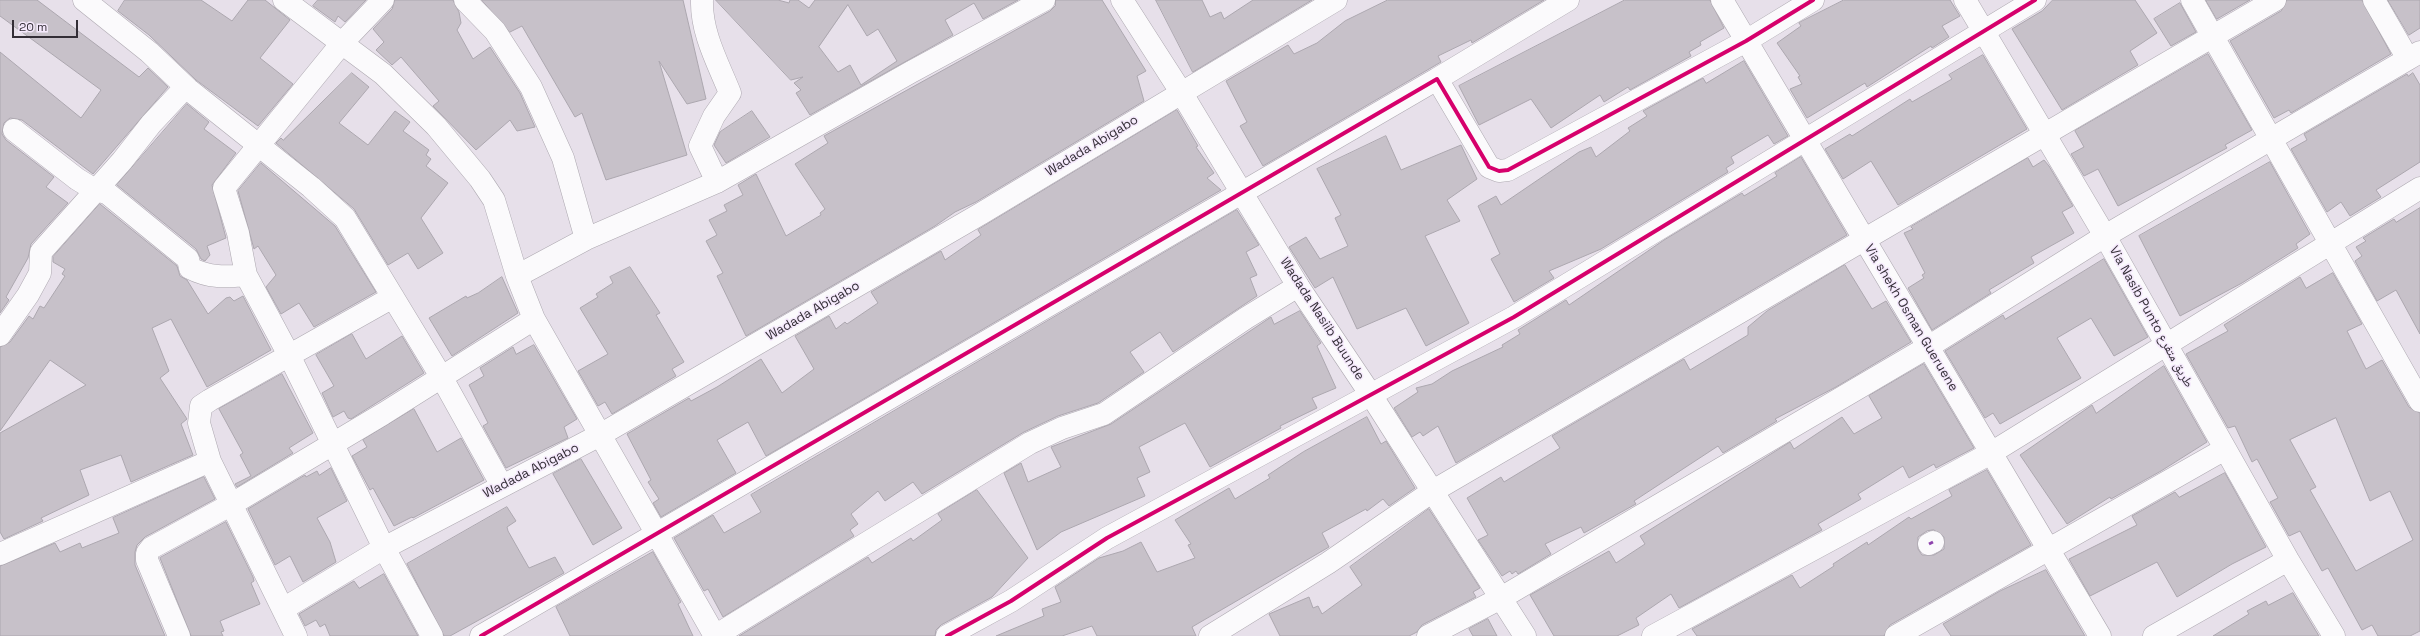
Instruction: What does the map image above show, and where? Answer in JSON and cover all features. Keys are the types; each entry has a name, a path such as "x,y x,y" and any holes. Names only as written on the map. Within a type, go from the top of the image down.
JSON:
{"street":[{"path":"84,0 148,52 188,89 311,187 345,218 442,378 502,486"},
{"path":"284,0 383,74 436,126 480,179 494,200 516,276 534,319 715,636 1030,442 1062,428 1104,414 1246,318 1298,286"},
{"path":"383,0 342,43 224,188 238,233 246,275 290,357 384,548 432,636"},
{"path":"465,0 495,31 531,87 563,158 586,239"},
{"path":"702,0 701,14 705,32 730,93 714,116 700,146 716,182"},
{"path":"516,276 586,239 716,182 911,72 1044,0"},
{"name":"Wadada Nasiib Buunde","path":"1122,0 1181,92 1298,286 1371,395 1525,636"},
{"name":"Wadada Abigabo","path":"283,609 384,548 600,435 982,213 1336,0"},
{"path":"481,636 1437,79 1568,0"},
{"name":"Via shekh Osman Gueruene","path":"1722,0 2100,636"},
{"path":"1437,79 1489,167 1499,171 1508,170 1746,41 1813,0"},
{"name":"Via Nasib Punto طريق متفرع","path":"1966,0 2044,135 2105,236 2288,560 2334,636"},
{"path":"947,636 1011,601 1107,538 1514,317 2035,0"},
{"path":"2192,0 2420,401"},
{"path":"1210,636 1328,563 1433,491 2276,0"},
{"path":"1428,636 1501,598 1928,347 2105,236 2414,56 2374,0"},
{"path":"0,335 28,295 40,272 41,252 122,161 151,124 179,94 188,89"},
{"path":"14,130 77,179 95,190 107,193 188,259 190,268 203,275 225,277 246,275"},
{"path":"1653,636 1991,453 2420,188"},
{"path":"296,636 210,461 199,423 201,406 290,357 393,297"},
{"path":"179,636 147,560 147,553 151,548 232,504 442,378 534,319"},
{"path":"1896,636 2226,449"},
{"path":"3,548 210,461"},
{"path":"2154,636 2288,560"}],"building":[{"path":"0,0 37,0 139,77 148,68 168,87 93,174 22,120 10,118 4,123 2,134 6,140 54,177 46,187 68,203 31,244 28,258 6,297 9,300 0,313 0,52 81,118 101,90 0,16"},
{"path":"125,0 201,0 232,21 248,0 265,0 290,20 260,58 293,84 258,126 196,80 149,35 118,11"},
{"path":"318,0 366,0 345,22 338,16 335,22 313,6"},
{"path":"395,0 453,0 459,12 461,23 457,30 473,59 490,47 520,93 535,127 517,131 510,120 476,150 433,106 439,101 401,57 392,65 376,50 384,42 373,29 392,9"},
{"path":"482,0 683,0 706,99 687,104 659,61 687,155 606,180 582,113 575,117 522,26 510,32"},
{"path":"716,0 778,0 789,3 790,0 798,0 809,8 815,0 1018,0 983,19 974,3 945,20 953,35 810,115 796,93 801,90 794,83 803,77 791,80","holes":["848,5 867,36 878,29 897,61 861,85 850,65 838,72 819,47"]},
{"path":"1056,0 1102,0 1146,71 1137,76 1144,101 976,202 955,212 935,226 746,336 717,276 723,273 706,241 717,235 709,220 727,211 724,205 743,195 738,185 756,174 786,236 821,215 820,213 825,209 795,164 828,143 824,136 1050,11 1055,6"},
{"path":"1156,0 1202,0 1210,17 1221,12 1224,19 1253,0 1312,0 1193,72"},
{"path":"1388,0 1544,0 1472,43 1471,40 1438,56 1441,62 1263,166 1240,126 1247,122 1226,81 1288,45 1294,54 1317,43 1345,21"},
{"path":"1625,0 1710,0 1724,28 1700,42 1701,45 1689,52 1691,56 1630,90 1628,87 1604,102 1600,95 1551,128 1531,99 1479,125 1459,86"},
{"path":"1844,0 1950,0 1960,16 1942,26 1949,37 1932,48 1931,46 1867,87 1865,83 1807,118 1790,89 1802,84 1798,77 1800,76 1777,43 1801,26 1799,23"},
{"path":"2053,0 2135,0 2157,33 2130,51 2138,65 2062,110 2012,29 2042,11"},
{"path":"2206,0 2250,0 2217,19"},
{"path":"2287,0 2362,0 2391,54 2291,113 2289,110 2274,118 2230,41 2281,11"},
{"path":"2388,0 2420,0 2420,28 2409,35"},
{"path":"2180,3 2196,32 2171,46 2154,19"},
{"path":"2208,54 2252,130 2225,145 2227,148 2118,206 2098,169 2084,176 2071,154 2084,147 2075,131"},
{"path":"1983,55 2027,129 1898,205 1871,161 1843,179 1825,149 1850,134 1852,136 1910,99 1912,102 1952,79 1949,75"},
{"path":"1744,61 1788,136 1774,144 1768,135 1731,157 1734,163 1726,168 1728,172 1601,249 1549,271 1554,278 1514,302 1491,259 1500,254 1478,206 1496,196 1501,205 1579,152 1591,147 1596,157 1630,131 1628,128 1647,116 1643,111 1703,78 1706,83"},
{"path":"352,73 369,87 339,123 368,145 395,111 410,122 403,131 429,150 426,155 431,159 426,166 448,183 421,218 443,253 418,269 408,253 388,265 354,209 276,143 281,138 283,140"},
{"path":"2413,73 2420,85 2420,162 2376,190 2381,197 2350,216 2341,202 2327,212 2291,149 2307,140 2304,134 2407,74 2408,76"},
{"path":"187,104 209,122 204,129 236,153 212,185 226,238 207,246 210,255 205,261 201,259 196,249 117,185"},
{"path":"1177,110 1198,146 1196,147 1214,173 1207,178 1221,190 766,456 748,422 717,440 736,473 661,517 653,503 659,499 648,482 651,480 627,434 689,398 691,401 717,387 761,359 782,393 814,369 795,336 829,316 836,329 845,322 847,324 878,303 871,292 941,251 945,260 981,235 978,230"},
{"path":"752,111 770,137 726,163 714,145 720,132"},
{"path":"1386,136 1401,170 1461,145 1477,179 1447,200 1460,221 1425,236 1469,323 1426,346 1406,308 1357,329 1333,277 1315,288 1289,247 1306,237 1320,259 1348,246 1335,218 1341,215 1317,169"},
{"path":"1801,157 1847,235 1456,463 1438,426 1423,436 1420,432 1412,437 1394,408 1418,392 1416,388 1432,384 1452,371 1503,347 1502,345 1520,334 1518,330 1566,300 1569,305 1664,240 1742,193 1744,196 1777,176 1775,173"},
{"path":"2028,158 2033,167 2044,160 2049,166 2073,206 2062,212 2074,233 2031,257 2034,263 1989,290 1991,293 1932,330 1908,288 1924,278 1922,275 1925,273 1904,233 1913,229 1911,227"},
{"path":"2270,162 2310,234 2296,244 2298,248 2242,283 2180,316 2139,236"},
{"path":"261,163 335,226 376,292 314,327 299,303 281,314 266,287 276,275 258,246 254,249 238,191"},
{"path":"100,204 177,266 180,276 187,280 208,314 226,298 230,297 234,301 243,296 271,350 207,387 171,319 152,328 169,371 160,378 187,419 181,424 193,455 131,482 121,455 80,470 89,495 41,518 43,521 4,539 0,532 0,433 86,385 50,360 0,431 0,347 10,342 29,316 33,319 40,306 44,308 65,276 62,274 65,269 53,262 53,257"},
{"path":"2420,208 2420,334 2396,290 2377,301 2355,261 2362,256 2356,247 2366,241 2363,238 2394,219 2396,222"},
{"path":"1237,210 1259,245 1246,252 1257,275 1250,278 1257,296 1173,352 1160,332 1130,352 1144,372 1098,403 1058,416 1024,432 922,494 913,482 885,501 878,491 851,514 858,524 850,530 854,536 723,617 708,589 704,591 674,538 713,515 724,533 761,512 751,495"},
{"path":"2104,259 2148,337 2114,356 2091,318 2057,338 2081,378 2000,424 1993,413 1985,418 1945,351 2003,315 2005,319"},
{"path":"1845,265 1872,309 1886,301 1911,342 1836,387 1775,419 1777,421 1723,453 1718,446 1634,501 1636,504 1584,533 1581,527 1545,544 1551,554 1518,574 1516,571 1512,574 1510,571 1502,576 1478,540 1488,535 1467,498 1501,477 1504,482 1560,448 1552,436 1684,359 1690,370 1748,335 1748,327 1767,311"},
{"path":"630,267 660,313 656,315 684,362 672,369 676,376 612,414 605,402 598,406 578,371 608,354 580,308 598,297 596,294 613,283 610,277"},
{"path":"2333,273 2362,324 2347,331 2366,369 2382,360 2409,407 2420,413 2420,631 2410,636 2378,636 2372,625 2362,630 2328,568 2322,571 2300,531 2289,536 2270,502 2278,498 2257,459 2252,462 2235,426 2228,428 2186,354 2228,331 2224,325 2300,277 2306,288","holes":["2336,418 2370,501 2390,491 2413,540 2356,571 2310,490 2316,487 2290,440"]},
{"path":"502,277 518,313 452,356 429,318 466,296 467,298 478,293"},
{"path":"1300,311 1321,343 1317,346 1336,388 1312,398 1317,408 1280,426 1281,428 1210,467 1185,423 1139,447 1150,472 1137,478 1145,496 1061,532 1037,550 1004,473 1021,463 1028,482 1061,467 1051,447 1111,424 1271,317 1274,324"},
{"path":"352,334 366,359 402,336 424,373 351,419 348,418 344,411 333,417 322,393 334,386 316,355"},
{"path":"534,345 577,419 564,427 568,438 506,468 483,426 488,423 469,385 484,376 480,368 513,347 516,354"},
{"path":"1924,364 1974,448 1936,468 1934,464 1909,478 1903,466 1858,494 1861,499 1818,524 1822,530 1679,608 1671,594 1636,618 1639,625 1617,636 1554,636 1530,595 1609,551 1616,563 1645,544 1640,536 1790,442 1794,449 1842,417 1854,434 1882,418 1869,396"},
{"path":"2164,366 2207,442 2161,471 2111,499 2110,497 2067,524 2020,455 2092,405 2096,413"},
{"path":"282,374 313,433 289,448 293,453 237,487 235,484 251,476 240,455 243,453 219,409"},
{"path":"414,409 437,452 461,438 484,480 413,518 412,517 394,526 373,488 370,490 352,456 367,447 363,440"},
{"path":"1367,417 1381,444 1386,441 1415,488 1389,506 1383,499 1367,511 1366,509 1322,533 1329,547 1192,627 1196,636 1097,636 1092,626 1062,636 996,636 1044,616 1042,609 1061,602 1055,587 1099,558 1123,551 1141,542 1157,572 1195,558 1188,545 1191,544 1175,520 1229,488 1235,499 1270,478 1268,475 1303,452"},
{"path":"581,459 622,528 593,545 553,474"},
{"path":"331,468 347,501 317,518 330,542 336,562 303,582 290,556 275,565 248,509 305,475 306,477 317,471 319,475"},
{"path":"1987,470 2031,545 1890,625 1884,636 1697,636 1692,629 1792,575 1800,588 1867,542 1868,545 1909,517 1911,519 1952,496 1949,490","holes":["1934,530 1944,537 1944,549 1934,555 1922,555 1918,549 1918,537 1927,531"]},
{"path":"2225,473 2266,547 2232,564 2177,597 2157,562 2090,596 2069,559 2137,525 2132,516 2175,492 2179,497"},
{"path":"204,477 215,499 145,537 137,545 135,552 135,565 165,636 0,636 0,566 55,543 60,552 80,543 82,548 119,533 113,518"},
{"path":"977,490 1028,558 992,597 941,625 936,630 935,636 739,636 868,557 872,563 911,538 913,541 942,520 938,514"},
{"path":"507,507 516,521 507,527 508,531 529,568 555,557 564,573 450,636 444,636 407,564"},
{"path":"1429,509 1480,588 1473,592 1476,597 1422,625 1417,632 1409,636 1280,636 1269,614 1309,597 1313,608 1318,606 1322,614 1362,585 1350,567"},
{"path":"226,522 253,577 254,581 251,583 260,604 220,621 224,631 221,632 223,636 191,636 160,558"},
{"path":"653,552 681,602 678,604 693,636 570,636 556,607"},
{"path":"2046,570 2085,636 1951,636 1943,624 2000,591"},
{"path":"384,574 418,636 330,636 325,624 320,627 316,620 305,626 299,614 354,581 359,588"},
{"path":"2293,593 2319,636 2213,636 2249,614 2247,611 2266,601 2268,605"},
{"path":"1488,619 1497,636 1473,636 1469,629"}],"marked path":[{"path":"1929,544 1933,542"}],"cycle path":[{"path":"481,636 1437,79 1489,167 1499,171 1508,170 1746,41 1813,0"},
{"path":"947,636 1011,601 1107,538 1514,317 2035,0"}]}
